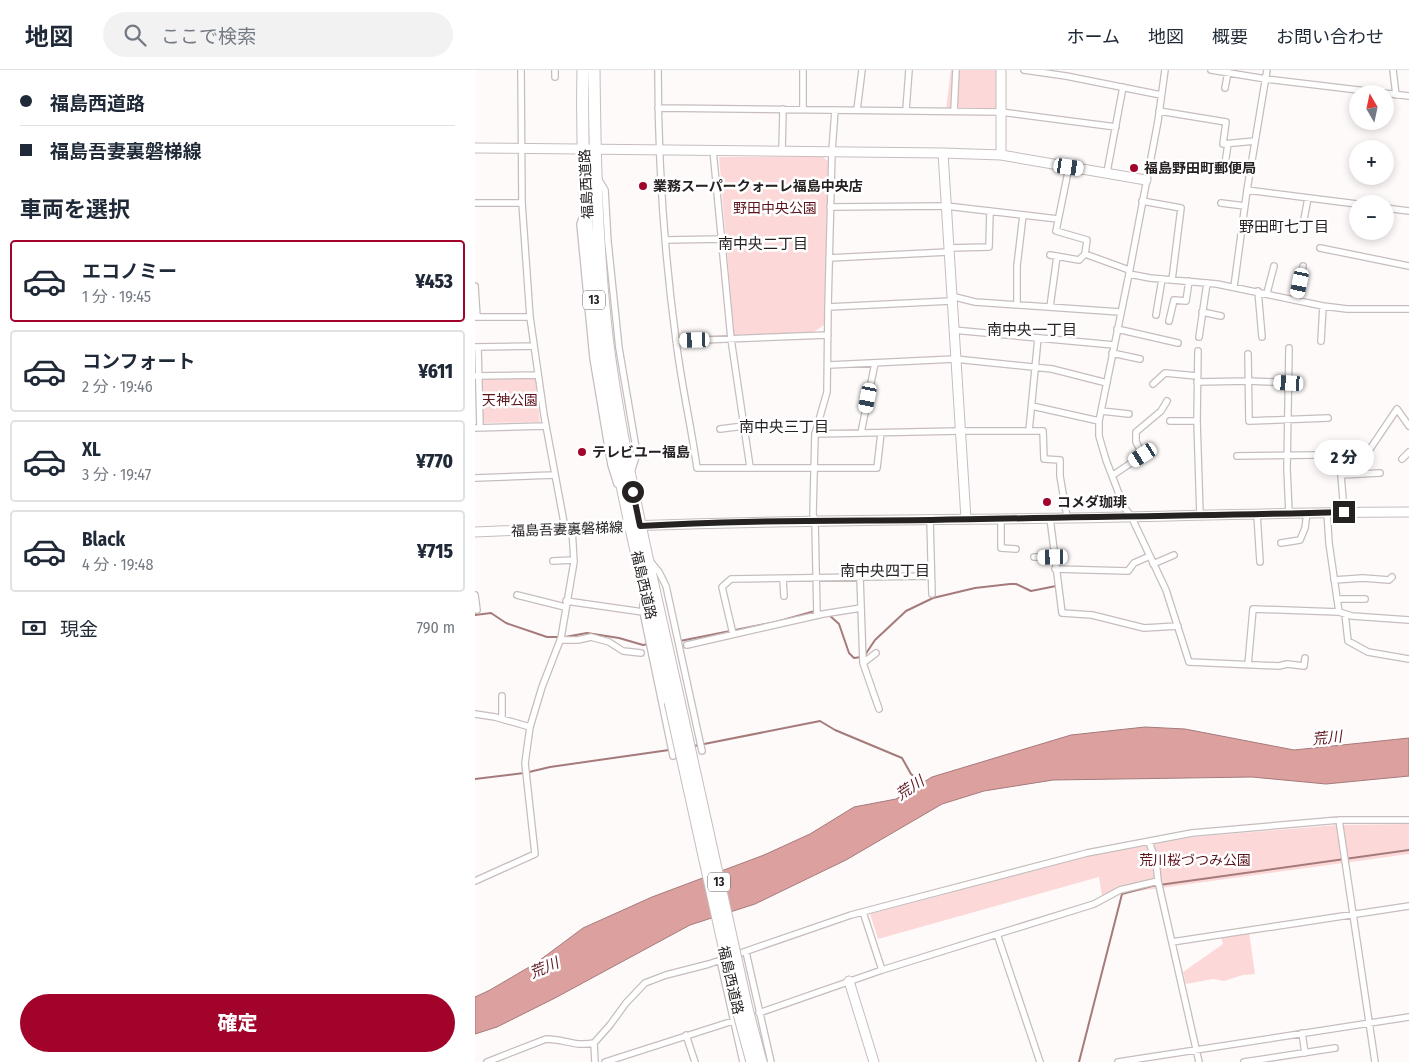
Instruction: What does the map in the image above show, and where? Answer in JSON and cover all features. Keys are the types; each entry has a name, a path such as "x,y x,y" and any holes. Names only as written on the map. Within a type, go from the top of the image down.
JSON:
{"highway":[{"name":"福島西道路","path":"583,70 583,98 590,150 596,175 598,244 608,343 630,475 635,527 645,588 675,702 761,1062"},
{"name":"福島西道路","path":"597,73 587,208 589,251 599,343 624,490 647,558 737,1004 752,1062"}],"street":[{"path":"475,881 535,854 525,768 530,727 542,687 561,638 574,560 569,528 554,475 530,317 521,203 521,70"},
{"path":"555,70 555,77"},
{"path":"578,70 578,85 583,98"},
{"path":"658,70 658,108 666,240 676,341 697,468 877,468 881,433"},
{"path":"803,70 803,109"},
{"path":"857,110 862,70"},
{"path":"906,110 909,70"},
{"path":"954,111 956,70"},
{"path":"1001,70 1001,155"},
{"path":"1025,70 1066,73 1161,94"},
{"path":"1165,70 1129,272 1099,421 1099,436 1124,507 1131,516 1166,590 1189,665 1248,664 1279,666 1287,664 1304,666 1305,658"},
{"path":"1211,70 1266,79 1409,96"},
{"path":"1234,287 1247,190 1267,70"},
{"path":"1393,70 1396,95"},
{"path":"1225,88 1228,72"},
{"path":"1107,172 1123,87"},
{"path":"658,108 1001,112 1116,127"},
{"path":"782,151 783,109"},
{"path":"818,613 815,521 813,514 815,434 827,392 829,365 828,307 831,151 835,110"},
{"path":"1159,111 1226,122 1223,144 1255,141"},
{"path":"1225,164 1228,144"},
{"path":"475,148 831,151 1001,155 1146,180"},
{"path":"713,150 731,339 751,467"},
{"path":"943,153 966,519"},
{"path":"1050,255 1079,260 1085,254 1087,240 1056,231 1069,167"},
{"path":"1247,190 1349,203"},
{"path":"1302,230 1308,198"},
{"path":"1142,201 1181,208 1172,280"},
{"path":"475,203 521,203"},
{"path":"1221,203 1245,206"},
{"path":"831,207 945,206 1058,219"},
{"path":"1394,209 1409,211"},
{"path":"829,258 989,247 990,211"},
{"path":"1017,305 1017,266 1023,215"},
{"path":"666,240 721,239"},
{"path":"1320,248 1409,266"},
{"path":"1085,254 1129,272 1161,279 1234,287 1323,306 1347,309 1409,309"},
{"path":"1051,307 1057,256"},
{"path":"1267,293 1274,266"},
{"path":"1296,300 1303,266"},
{"path":"1156,315 1161,279"},
{"path":"1169,321 1173,300 1186,301 1189,281"},
{"path":"1199,337 1207,283"},
{"path":"475,286 476,317 530,317"},
{"path":"1258,291 1263,338"},
{"path":"828,307 951,299 1120,312"},
{"path":"1321,340 1323,306"},
{"path":"1202,312 1221,316"},
{"path":"1117,329 1178,343"},
{"path":"953,330 1114,345"},
{"path":"676,341 828,335"},
{"path":"1029,431 1038,338"},
{"path":"534,346 476,347 478,428 546,426"},
{"path":"1289,348 1289,513"},
{"path":"1198,351 1197,421 1200,515"},
{"path":"1113,353 1140,359"},
{"path":"1248,354 1249,421 1328,418"},
{"path":"829,365 955,359 1067,372 1107,383"},
{"path":"861,433 875,363"},
{"path":"1153,384 1165,373 1197,379 1300,383"},
{"path":"477,376 538,375"},
{"path":"1113,475 1143,455 1136,442 1136,432 1161,411 1167,401"},
{"path":"1032,406 1099,421"},
{"path":"1355,453 1368,452 1397,409 1409,426"},
{"path":"1101,411 1129,414"},
{"path":"1170,421 1197,421"},
{"path":"720,430 744,426"},
{"path":"815,434 1043,431 1044,459 1061,460 1060,476 1067,517"},
{"path":"1402,459 1409,452"},
{"path":"1342,453 1341,475 1344,512"},
{"path":"1237,456 1317,455"},
{"path":"1341,475 1380,473"},
{"path":"475,478 554,475"},
{"path":"1327,512 1337,599 1348,641 1368,652 1409,659"},
{"name":"福島吾妻裏磐梯線","path":"475,532 815,521 1409,512"},
{"path":"1281,543 1300,540 1305,528 1307,513"},
{"path":"1257,514 1260,562"},
{"path":"1050,518 1062,613 1093,615 1144,628 1178,626"},
{"path":"1001,519 1001,548 1016,549"},
{"path":"930,520 932,594"},
{"path":"1153,564 1174,555"},
{"path":"1035,557 1054,556"},
{"path":"1055,569 1128,571 1134,564 1149,556"},
{"path":"647,558 659,572 665,586 702,751"},
{"path":"553,561 574,560"},
{"path":"732,631 722,587 731,579 931,576"},
{"path":"860,577 863,663 879,709"},
{"path":"1334,580 1363,578 1389,580 1392,577"},
{"path":"783,578 784,596"},
{"path":"645,588 643,612 673,756"},
{"path":"517,595 566,604 643,612"},
{"path":"475,596 477,610"},
{"path":"1337,599 1365,600"},
{"path":"687,645 732,631 818,613 861,608"},
{"path":"1248,664 1253,609 1342,613 1352,616 1409,620"},
{"path":"561,638 578,640 591,637 609,642 623,651 641,653"},
{"path":"863,663 876,653"},
{"path":"502,696 503,719"},
{"path":"475,714 503,719 530,727"},
{"path":"487,1062 546,1039 555,1039 575,1045 594,1043 626,1003 645,983 666,975 746,952 863,912 1087,853 1192,833 1339,820 1409,820"},
{"path":"1339,820 1375,1062"},
{"path":"1149,842 1156,861 1199,1062"},
{"path":"759,1012 882,970 1093,904 1120,890 1159,881"},
{"path":"1172,942 1409,906"},
{"path":"863,912 882,970"},
{"path":"997,934 1040,1062"},
{"path":"746,952 771,1062"},
{"path":"720,960 743,1062"},
{"path":"849,982 874,1062"},
{"path":"1117,1062 1409,1017"},
{"path":"605,1062 733,1021"},
{"path":"1302,1033 1305,1053"},
{"path":"686,1036 695,1062"},
{"path":"594,1043 595,1062"},
{"path":"1244,1062 1335,1048"}],"green space":[{"path":"951,70 1004,70 1004,111 946,109"},
{"name":"野田中央公園","path":"719,157 823,157 828,161 824,325 814,332 734,335"},
{"name":"天神公園","path":"535,378 540,422 483,423 482,379"},
{"name":"荒川桜づつみ公園","path":"1409,824 1409,854 1102,896 1099,877 878,939 870,914 1086,857 1193,837 1337,825"},
{"path":"1249,932 1255,974 1243,975 1224,981 1213,979 1186,984 1183,972 1223,944 1221,937"}],"water":[{"name":"荒川","path":"1145,727 1185,729 1294,750 1409,738 1409,776 1326,784 1252,777 1053,780 984,791 942,804 846,860 755,904 690,925 555,998 497,1027 475,1034 475,997 536,963 583,928 652,897 764,855 810,834 854,807 896,799 932,777 1071,735"}],"waterway":[{"path":"865,655 875,640 906,611 933,598 975,588 1010,584 1016,584 1031,591 1056,586"},
{"path":"680,641 776,622 815,611"},
{"path":"475,615 491,613 506,623 547,637 560,637"},
{"path":"828,614 839,624 849,653 854,658 861,657"},
{"path":"565,637 587,633 619,638 643,645 648,644"},
{"name":"荒川","path":"694,746 820,721 835,730 902,758 911,774 923,784"},
{"path":"529,772 550,767 669,750"},
{"path":"475,779 524,773"},
{"path":"1079,1062 1122,894 1152,886 1409,850"}],"place":[{"name":"福島野田町郵便局","path":"1134,168"},
{"name":"業務スーパークォーレ福島中央店","path":"643,186"},
{"name":"テレビユー福島","path":"582,452"},
{"name":"コメダ珈琲","path":"1047,502"}],"district":[{"name":"野田町七丁目","path":"1284,227"},
{"name":"南中央二丁目","path":"763,244"},
{"name":"南中央一丁目","path":"1032,330"},
{"name":"南中央三丁目","path":"784,427"},
{"name":"南中央四丁目","path":"885,571"}],"route":[{"path":"633,492 640,526 872,519 1001,519 1344,512"}]}
